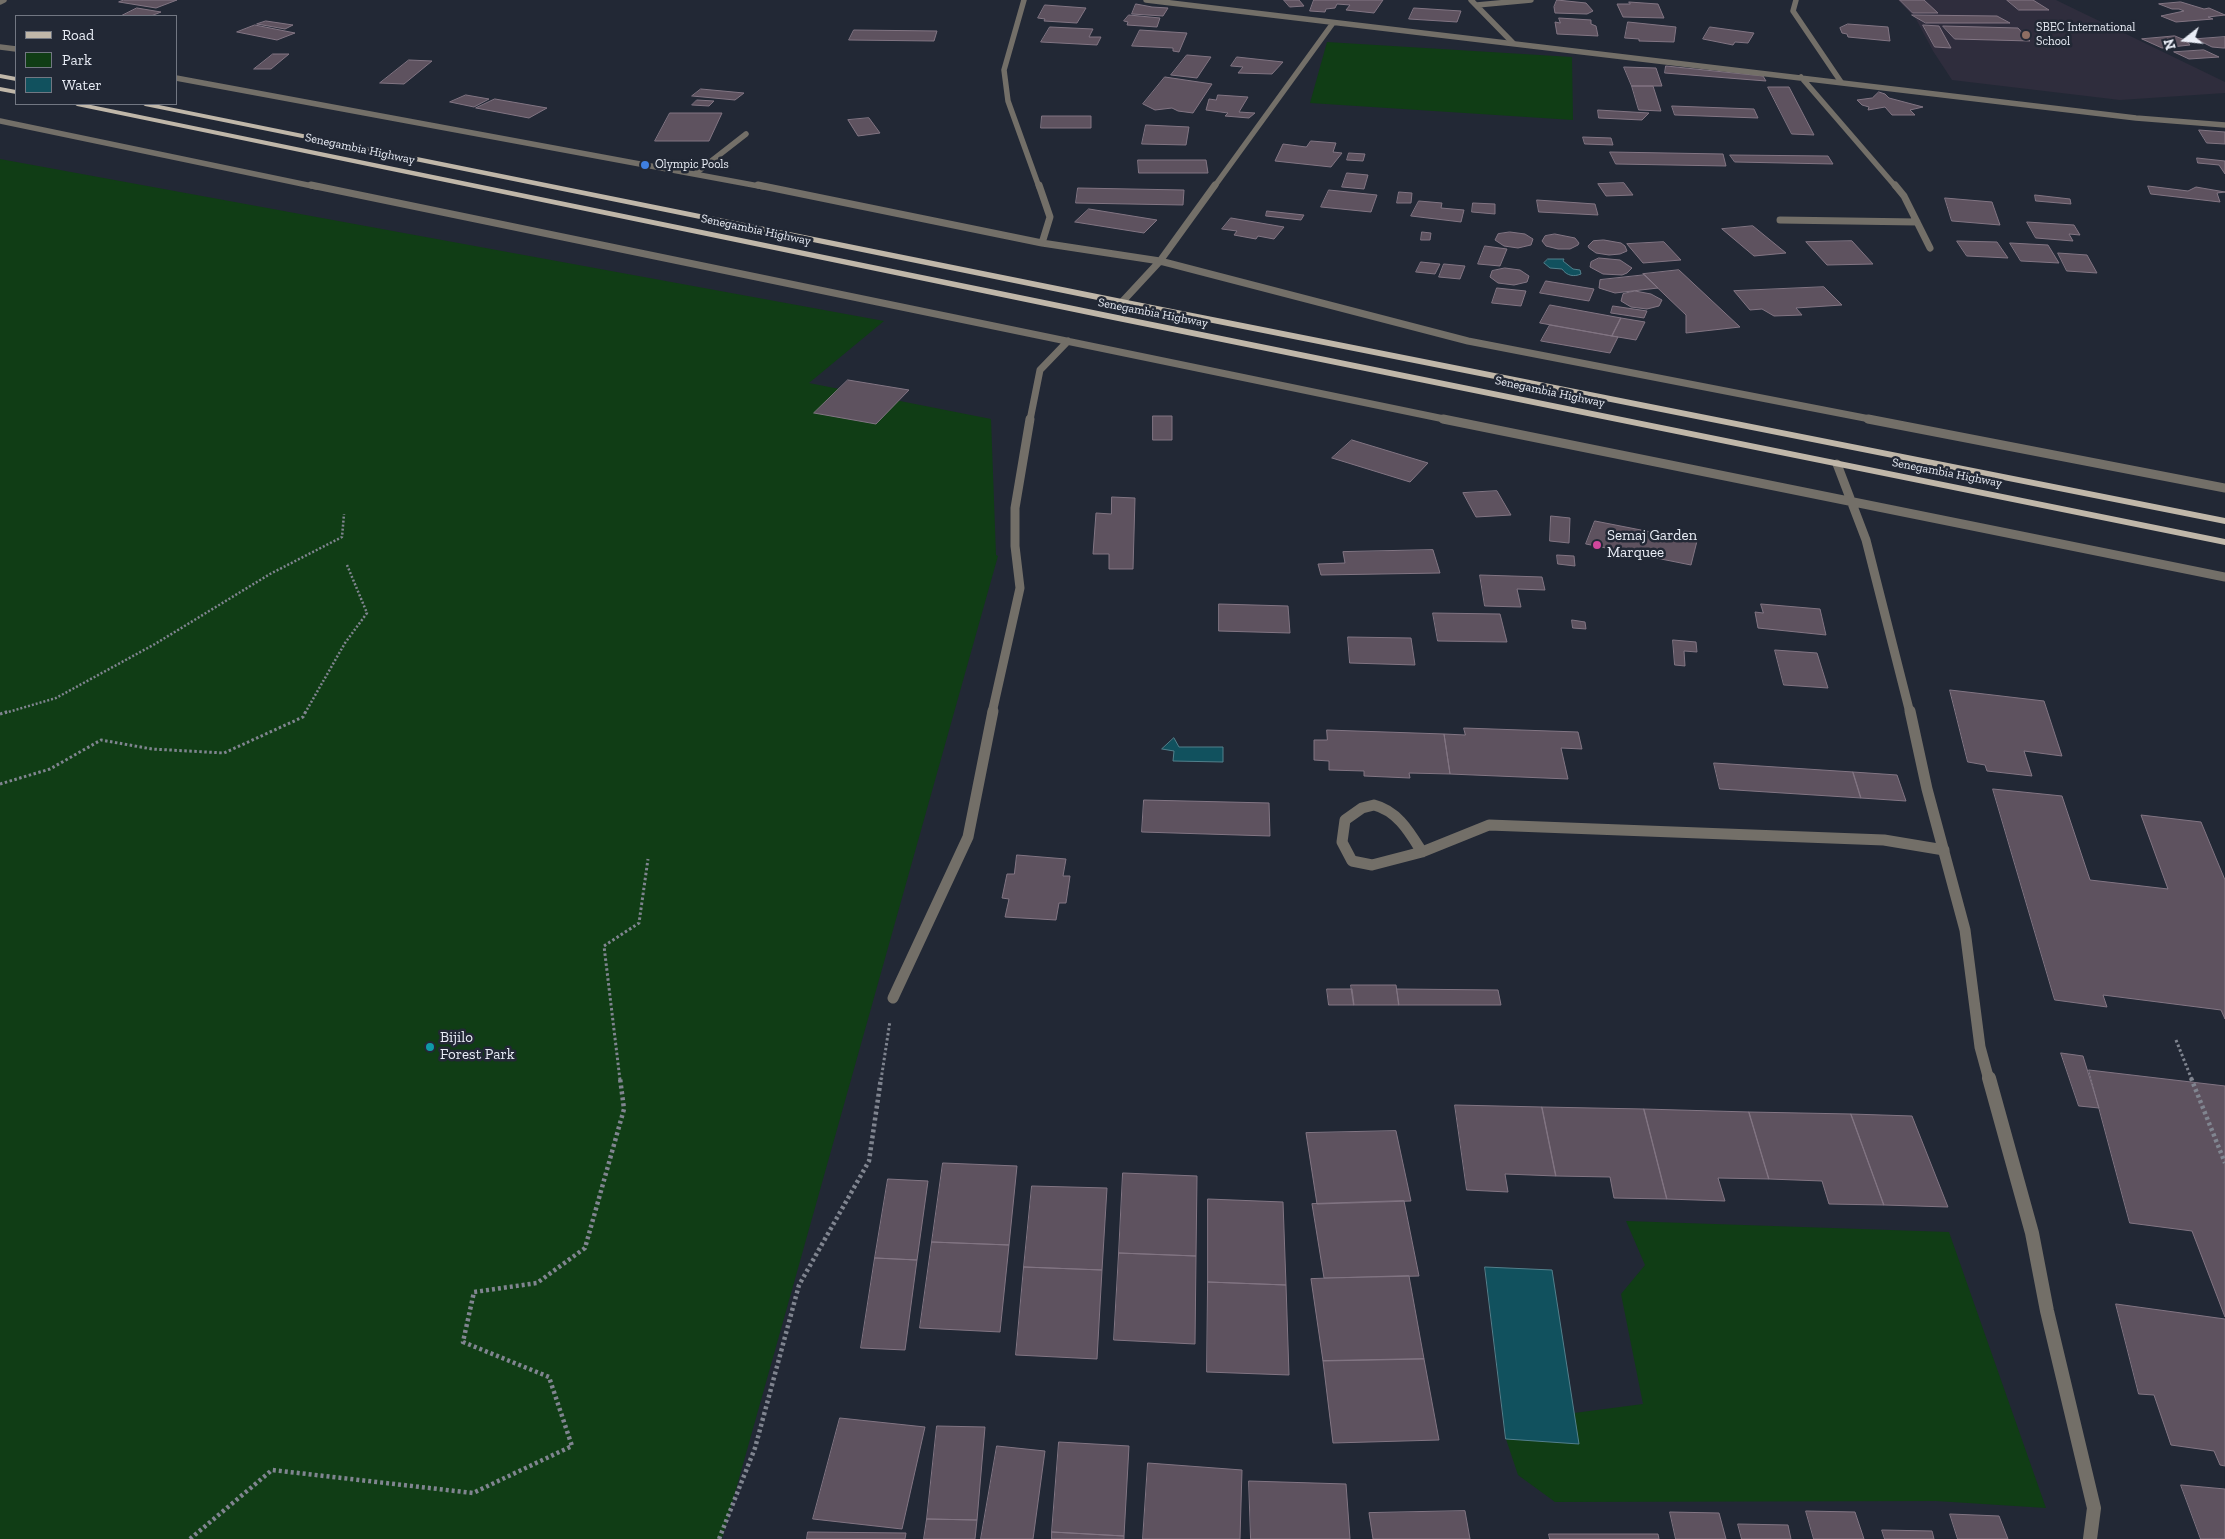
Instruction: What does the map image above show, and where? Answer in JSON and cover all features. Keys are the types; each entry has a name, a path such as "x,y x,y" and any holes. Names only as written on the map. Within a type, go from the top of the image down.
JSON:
{"main road":[{"path":"0,76 15,79"},
{"path":"0,89 15,92"},
{"name":"Senegambia Highway","path":"82,105 2225,542"},
{"name":"Senegambia Highway","path":"150,105 1122,302 2225,521"}],"street":[{"path":"0,2 4,0"},
{"path":"1024,0 1004,70 1008,101 1050,217 1042,243"},
{"path":"1146,0 2136,118 2225,125"},
{"path":"1471,0 1513,43"},
{"path":"1477,5 1531,0"},
{"path":"1796,0 1793,11 1841,82"},
{"path":"1122,302 1160,261 1333,23"},
{"path":"0,47 15,49"},
{"path":"1800,77 1904,196 1930,248"},
{"path":"178,78 696,173 1042,243 1160,261 1468,341 2225,488"},
{"path":"0,121 1851,502 2225,577"},
{"path":"696,173 746,134"},
{"path":"1780,220 1917,222"},
{"path":"893,998 968,838 1001,669 1020,588 1014,546 1015,508 1024,449 1040,370 1068,341"},
{"path":"1837,464 1866,540 1966,930 1980,1046 2032,1233 2047,1311 2094,1508 2090,1539"},
{"path":"1422,852 1405,825 1384,808 1367,806 1345,820 1342,842 1352,861 1372,865 1422,852 1489,825 1884,840 1944,850"}],"path":[{"path":"0,714 56,698 155,644 270,574 342,537 344,514"},
{"path":"0,784 50,769 101,740 152,749 224,753 303,717 345,643 367,613 347,565"},
{"path":"190,1539 272,1470 473,1493 572,1446 549,1376 463,1342 474,1292 537,1283 585,1248 624,1109 604,946 638,923 648,859"},
{"path":"719,1539 755,1448 799,1285 869,1161 893,998"},
{"path":"2176,1040 2225,1163"}],"shaded area":[{"name":"SBEC International School","path":"1898,0 2056,0 2225,82 2225,93 2120,100 1952,80 1933,51 1916,19"}],"green space":[{"path":"1327,42 1572,57 1573,120 1310,103"},
{"name":"Bijilo Forest Park","path":"0,159 884,321 809,383 991,419 996,555 998,556 722,1539 0,1539"},
{"path":"1626,1221 1949,1232 2046,1508 1936,1501 1555,1502 1518,1475 1506,1439 1579,1444 1574,1413 1643,1404 1621,1294 1645,1265"}],"water":[{"path":"1548,259 1564,259 1563,261 1573,269 1580,270 1581,274 1571,275 1562,269 1550,268 1544,263"},
{"path":"1174,738 1179,747 1223,747 1223,762 1173,761 1174,751 1162,749"},
{"path":"1485,1267 1552,1270 1579,1444 1506,1439"}],"building":[{"path":"124,0 177,0 156,8 119,2"},
{"path":"1284,0 1299,0 1304,6 1290,7"},
{"path":"1314,0 1383,0 1374,13 1346,10 1350,5 1337,4 1335,8 1326,9 1325,12 1310,11"},
{"path":"1557,0 1586,3 1593,11 1587,14 1555,13 1554,7"},
{"path":"1900,0 1924,0 1938,13 1913,13"},
{"path":"2007,0 2033,0 2049,10 2019,10"},
{"path":"1629,2 1658,4 1664,18 1623,17 1617,4 1630,4"},
{"path":"2181,2 2204,9 2209,8 2225,15 2208,17 2213,19 2176,22 2161,16 2184,11 2159,4"},
{"path":"1136,4 1168,8 1163,16 1132,14"},
{"path":"1045,5 1086,8 1077,23 1044,21 1045,19 1038,18"},
{"path":"137,8 161,12 154,15 123,15"},
{"path":"1414,8 1461,11 1457,22 1409,19"},
{"path":"1129,15 1160,18 1157,27 1127,25 1128,22 1124,21"},
{"path":"1912,15 1997,16 2010,23 1926,23"},
{"path":"1559,18 1591,20 1591,24 1596,26 1598,36 1557,34 1555,22 1560,23"},
{"path":"266,21 293,25 285,29 257,24"},
{"path":"1628,22 1676,27 1674,42 1639,41 1639,39 1625,38"},
{"path":"1848,24 1888,27 1890,41 1848,37 1847,34 1842,33 1840,28"},
{"path":"255,25 295,33 277,40 237,32"},
{"path":"1923,25 1939,26 1951,48 1935,47"},
{"path":"1943,26 2018,28 2030,41 1955,39"},
{"path":"1050,27 1093,29 1089,37 1101,37 1097,45 1041,42"},
{"path":"1710,27 1754,33 1748,43 1735,42 1733,45 1703,39"},
{"path":"854,30 937,31 934,41 849,40"},
{"path":"1140,30 1187,33 1179,52 1173,51 1173,48 1132,46"},
{"path":"2175,36 2187,41 2190,45 2162,48 2142,39"},
{"path":"2225,37 2225,48 2212,47 2196,39"},
{"path":"2204,50 2219,57 2189,59 2174,52"},
{"path":"273,54 289,54 271,69 254,69"},
{"path":"1187,55 1211,57 1197,78 1171,75"},
{"path":"1237,57 1283,62 1272,74 1238,73 1243,67 1231,66"},
{"path":"409,60 432,61 404,84 380,83"},
{"path":"1666,66 1763,76 1766,81 1665,73"},
{"path":"1624,67 1656,68 1662,86 1632,86"},
{"path":"1165,77 1212,84 1193,113 1178,111 1172,108 1155,110 1143,104"},
{"path":"1632,86 1653,86 1661,111 1639,110"},
{"path":"1768,87 1789,87 1814,135 1792,134"},
{"path":"701,89 744,93 735,100 692,96"},
{"path":"1879,92 1889,98 1923,107 1910,110 1915,115 1892,115 1885,107 1868,110 1869,107 1862,105 1857,100 1872,98"},
{"path":"466,95 489,99 474,107 450,102"},
{"path":"1218,95 1248,97 1239,112 1255,113 1249,118 1225,116 1228,113 1206,110 1209,99 1216,100"},
{"path":"495,99 547,108 529,118 476,108"},
{"path":"697,100 714,101 709,106 692,105"},
{"path":"1672,106 1754,109 1758,118 1675,115"},
{"path":"1598,110 1649,113 1642,120 1599,118"},
{"path":"670,113 722,113 709,141 655,141"},
{"path":"1042,116 1091,116 1091,128 1041,128"},
{"path":"869,118 880,133 858,136 848,120"},
{"path":"1146,125 1189,127 1186,145 1142,144"},
{"path":"2199,130 2225,132 2225,144 2207,143"},
{"path":"1583,137 1611,138 1613,145 1585,144"},
{"path":"1311,141 1336,143 1333,152 1342,153 1331,167 1275,161 1283,144 1306,147"},
{"path":"1610,152 1723,154 1726,166 1616,164"},
{"path":"1349,153 1365,154 1363,161 1347,160"},
{"path":"1730,155 1828,156 1833,164 1735,162"},
{"path":"2197,158 2225,161 2225,174 2219,165 2198,163"},
{"path":"1138,160 1206,160 1208,173 1139,173"},
{"path":"1347,173 1368,175 1364,189 1342,187"},
{"path":"1624,183 1633,195 1606,196 1598,184"},
{"path":"2148,186 2188,191 2196,187 2225,192 2217,193 2220,202 2151,194"},
{"path":"1078,188 1184,190 1183,205 1076,203"},
{"path":"1329,190 1377,195 1371,212 1321,207"},
{"path":"1399,192 1412,193 1411,203 1397,203"},
{"path":"2035,195 2070,199 2071,204 2036,201"},
{"path":"1945,198 1992,202 2000,225 1952,221"},
{"path":"1537,200 1595,204 1598,215 1539,212"},
{"path":"1419,201 1442,203 1441,208 1464,210 1461,222 1411,216"},
{"path":"1473,203 1495,204 1495,214 1472,212"},
{"path":"1089,209 1157,220 1144,233 1075,222"},
{"path":"1267,211 1304,215 1301,220 1266,216"},
{"path":"1231,218 1284,227 1274,239 1258,236 1256,239 1234,235 1237,231 1222,229"},
{"path":"2027,222 2074,225 2080,235 2069,234 2073,241 2036,238"},
{"path":"1753,226 1786,253 1754,256 1722,229"},
{"path":"1422,232 1431,233 1430,240 1421,240"},
{"path":"1510,232 1525,234 1533,239 1531,245 1518,248 1504,246 1495,240 1498,234"},
{"path":"1555,234 1575,238 1579,243 1570,249 1546,246 1542,241 1545,236"},
{"path":"1604,240 1621,243 1627,251 1609,255 1596,253 1588,246 1593,241"},
{"path":"1852,241 1873,264 1827,265 1806,242"},
{"path":"1957,241 1997,242 2008,258 1967,256"},
{"path":"1664,242 1681,260 1643,263 1627,244"},
{"path":"2010,243 2048,245 2059,263 2021,261"},
{"path":"1485,246 1507,249 1500,266 1478,264"},
{"path":"2058,253 2087,255 2097,273 2067,271"},
{"path":"1599,258 1620,260 1632,268 1622,275 1603,274 1590,267 1591,262"},
{"path":"1421,262 1440,264 1435,274 1416,272"},
{"path":"1444,264 1465,266 1460,279 1439,277"},
{"path":"1505,268 1520,270 1529,276 1527,282 1514,285 1498,283 1490,277 1492,271"},
{"path":"1679,270 1740,327 1686,333 1686,315 1643,274"},
{"path":"1645,275 1658,288 1615,293 1599,288 1600,280"},
{"path":"1546,281 1594,289 1589,301 1540,293"},
{"path":"1824,287 1842,305 1796,308 1802,315 1774,316 1762,309 1750,310 1734,291"},
{"path":"1497,288 1526,291 1521,306 1492,303"},
{"path":"1635,291 1651,294 1662,300 1659,306 1647,309 1631,307 1621,301 1623,294"},
{"path":"1550,305 1621,318 1612,336 1540,323"},
{"path":"1613,306 1647,311 1644,318 1611,313"},
{"path":"1621,318 1645,322 1636,340 1612,336"},
{"path":"1550,325 1618,337 1610,353 1541,341"},
{"path":"848,380 909,390 876,424 814,413"},
{"path":"1153,416 1172,416 1172,440 1153,440"},
{"path":"1352,440 1428,463 1410,482 1332,458"},
{"path":"1497,491 1511,515 1476,517 1463,493"},
{"path":"1112,497 1135,498 1133,569 1109,569 1109,554 1093,554 1096,513 1111,514"},
{"path":"1551,516 1570,518 1569,543 1550,541"},
{"path":"1595,521 1697,541 1691,565 1586,544"},
{"path":"1433,550 1440,573 1321,575 1318,564 1345,563 1343,552"},
{"path":"1557,555 1574,556 1575,566 1558,564"},
{"path":"1480,575 1542,577 1545,590 1517,589 1521,607 1485,606"},
{"path":"1219,604 1288,606 1290,633 1219,631"},
{"path":"1761,604 1820,609 1826,635 1758,628 1755,612 1763,613"},
{"path":"1433,613 1500,614 1507,642 1438,641"},
{"path":"1572,620 1585,622 1586,629 1573,628"},
{"path":"1348,637 1411,638 1415,665 1350,663"},
{"path":"1673,640 1696,642 1697,652 1684,651 1685,666 1675,665"},
{"path":"1775,650 1817,653 1828,688 1784,685"},
{"path":"1950,690 2044,701 2062,756 2024,751 2032,776 1987,771 1985,765 1968,762"},
{"path":"1464,728 1578,732 1582,749 1561,748 1568,779 1450,774 1444,734 1465,735"},
{"path":"1327,730 1444,734 1450,774 1409,773 1410,778 1364,776 1364,771 1329,770 1329,761 1314,760 1314,740 1327,740"},
{"path":"1714,763 1853,772 1861,798 1720,789"},
{"path":"1853,772 1897,775 1906,801 1861,798"},
{"path":"1993,789 2062,796 2090,880 2168,889 2141,815 2201,822 2225,880 2225,1019 2221,1010 2103,995 2107,1007 2055,1000"},
{"path":"1144,800 1269,803 1270,836 1142,832"},
{"path":"1017,855 1066,859 1063,876 1070,876 1066,903 1059,903 1056,920 1005,917 1009,899 1002,898 1007,874 1014,874"},
{"path":"1351,985 1396,985 1399,1005 1354,1005"},
{"path":"1327,989 1352,989 1354,1005 1329,1005"},
{"path":"1397,989 1498,990 1501,1005 1399,1005"},
{"path":"2061,1053 2083,1056 2099,1108 2079,1106"},
{"path":"2089,1070 2225,1086 2225,1317 2192,1231 2130,1223"},
{"path":"1455,1105 1542,1107 1556,1176 1505,1174 1508,1192 1467,1190"},
{"path":"1542,1107 1644,1109 1667,1199 1614,1198 1610,1177 1556,1176"},
{"path":"1644,1109 1749,1112 1769,1179 1718,1178 1725,1201 1667,1199"},
{"path":"1749,1112 1851,1114 1884,1205 1829,1204 1822,1181 1769,1179"},
{"path":"1851,1114 1912,1116 1948,1207 1884,1205"},
{"path":"1396,1131 1411,1201 1317,1204 1306,1133"},
{"path":"943,1163 1017,1166 1009,1245 932,1242"},
{"path":"1123,1173 1197,1176 1196,1256 1119,1253"},
{"path":"888,1179 928,1181 917,1260 875,1258"},
{"path":"1032,1186 1107,1188 1102,1270 1024,1267"},
{"path":"1208,1199 1283,1202 1286,1285 1208,1282"},
{"path":"1404,1201 1419,1276 1324,1278 1312,1204"},
{"path":"932,1242 1009,1245 1000,1332 920,1328"},
{"path":"1119,1253 1196,1256 1195,1344 1114,1340"},
{"path":"875,1258 917,1260 905,1350 861,1348"},
{"path":"1024,1267 1102,1270 1097,1359 1016,1355"},
{"path":"1409,1276 1424,1359 1323,1361 1311,1279"},
{"path":"1208,1282 1286,1285 1289,1375 1207,1372"},
{"path":"2116,1304 2225,1319 2225,1466 2220,1465 2214,1451 2171,1445 2154,1395 2139,1394"},
{"path":"1424,1359 1439,1440 1333,1443 1323,1361"},
{"path":"840,1418 925,1427 902,1529 813,1519"},
{"path":"937,1426 985,1427 977,1520 927,1519"},
{"path":"1059,1442 1129,1446 1124,1536 1052,1532"},
{"path":"997,1446 1045,1451 1033,1539 981,1539"},
{"path":"1148,1463 1242,1470 1240,1539 1143,1539"},
{"path":"1249,1481 1346,1484 1350,1539 1251,1539"},
{"path":"2181,1485 2225,1489 2225,1539 2201,1539"},
{"path":"1465,1511 1470,1539 1373,1539 1369,1513"},
{"path":"1806,1511 1855,1512 1864,1539 1814,1539"},
{"path":"1670,1512 1719,1513 1726,1539 1676,1539"},
{"path":"1950,1514 1999,1516 2008,1539 1958,1539"},
{"path":"927,1519 977,1520 975,1539 924,1539"},
{"path":"1738,1524 1788,1525 1791,1539 1742,1539"},
{"path":"1882,1530 1932,1531 1934,1539 1885,1539"},
{"path":"808,1532 906,1533 905,1539 807,1539"},
{"path":"1052,1532 1124,1536 1124,1539 1052,1539"},
{"path":"1549,1534 1658,1534 1659,1539 1550,1539"}],"place":[{"name":"SBEC International School","path":"2026,35"},
{"name":"Olympic Pools","path":"645,165"},
{"name":"Semaj Garden Marquee","path":"1597,545"},
{"name":"Bijilo Forest Park","path":"430,1047"}]}
